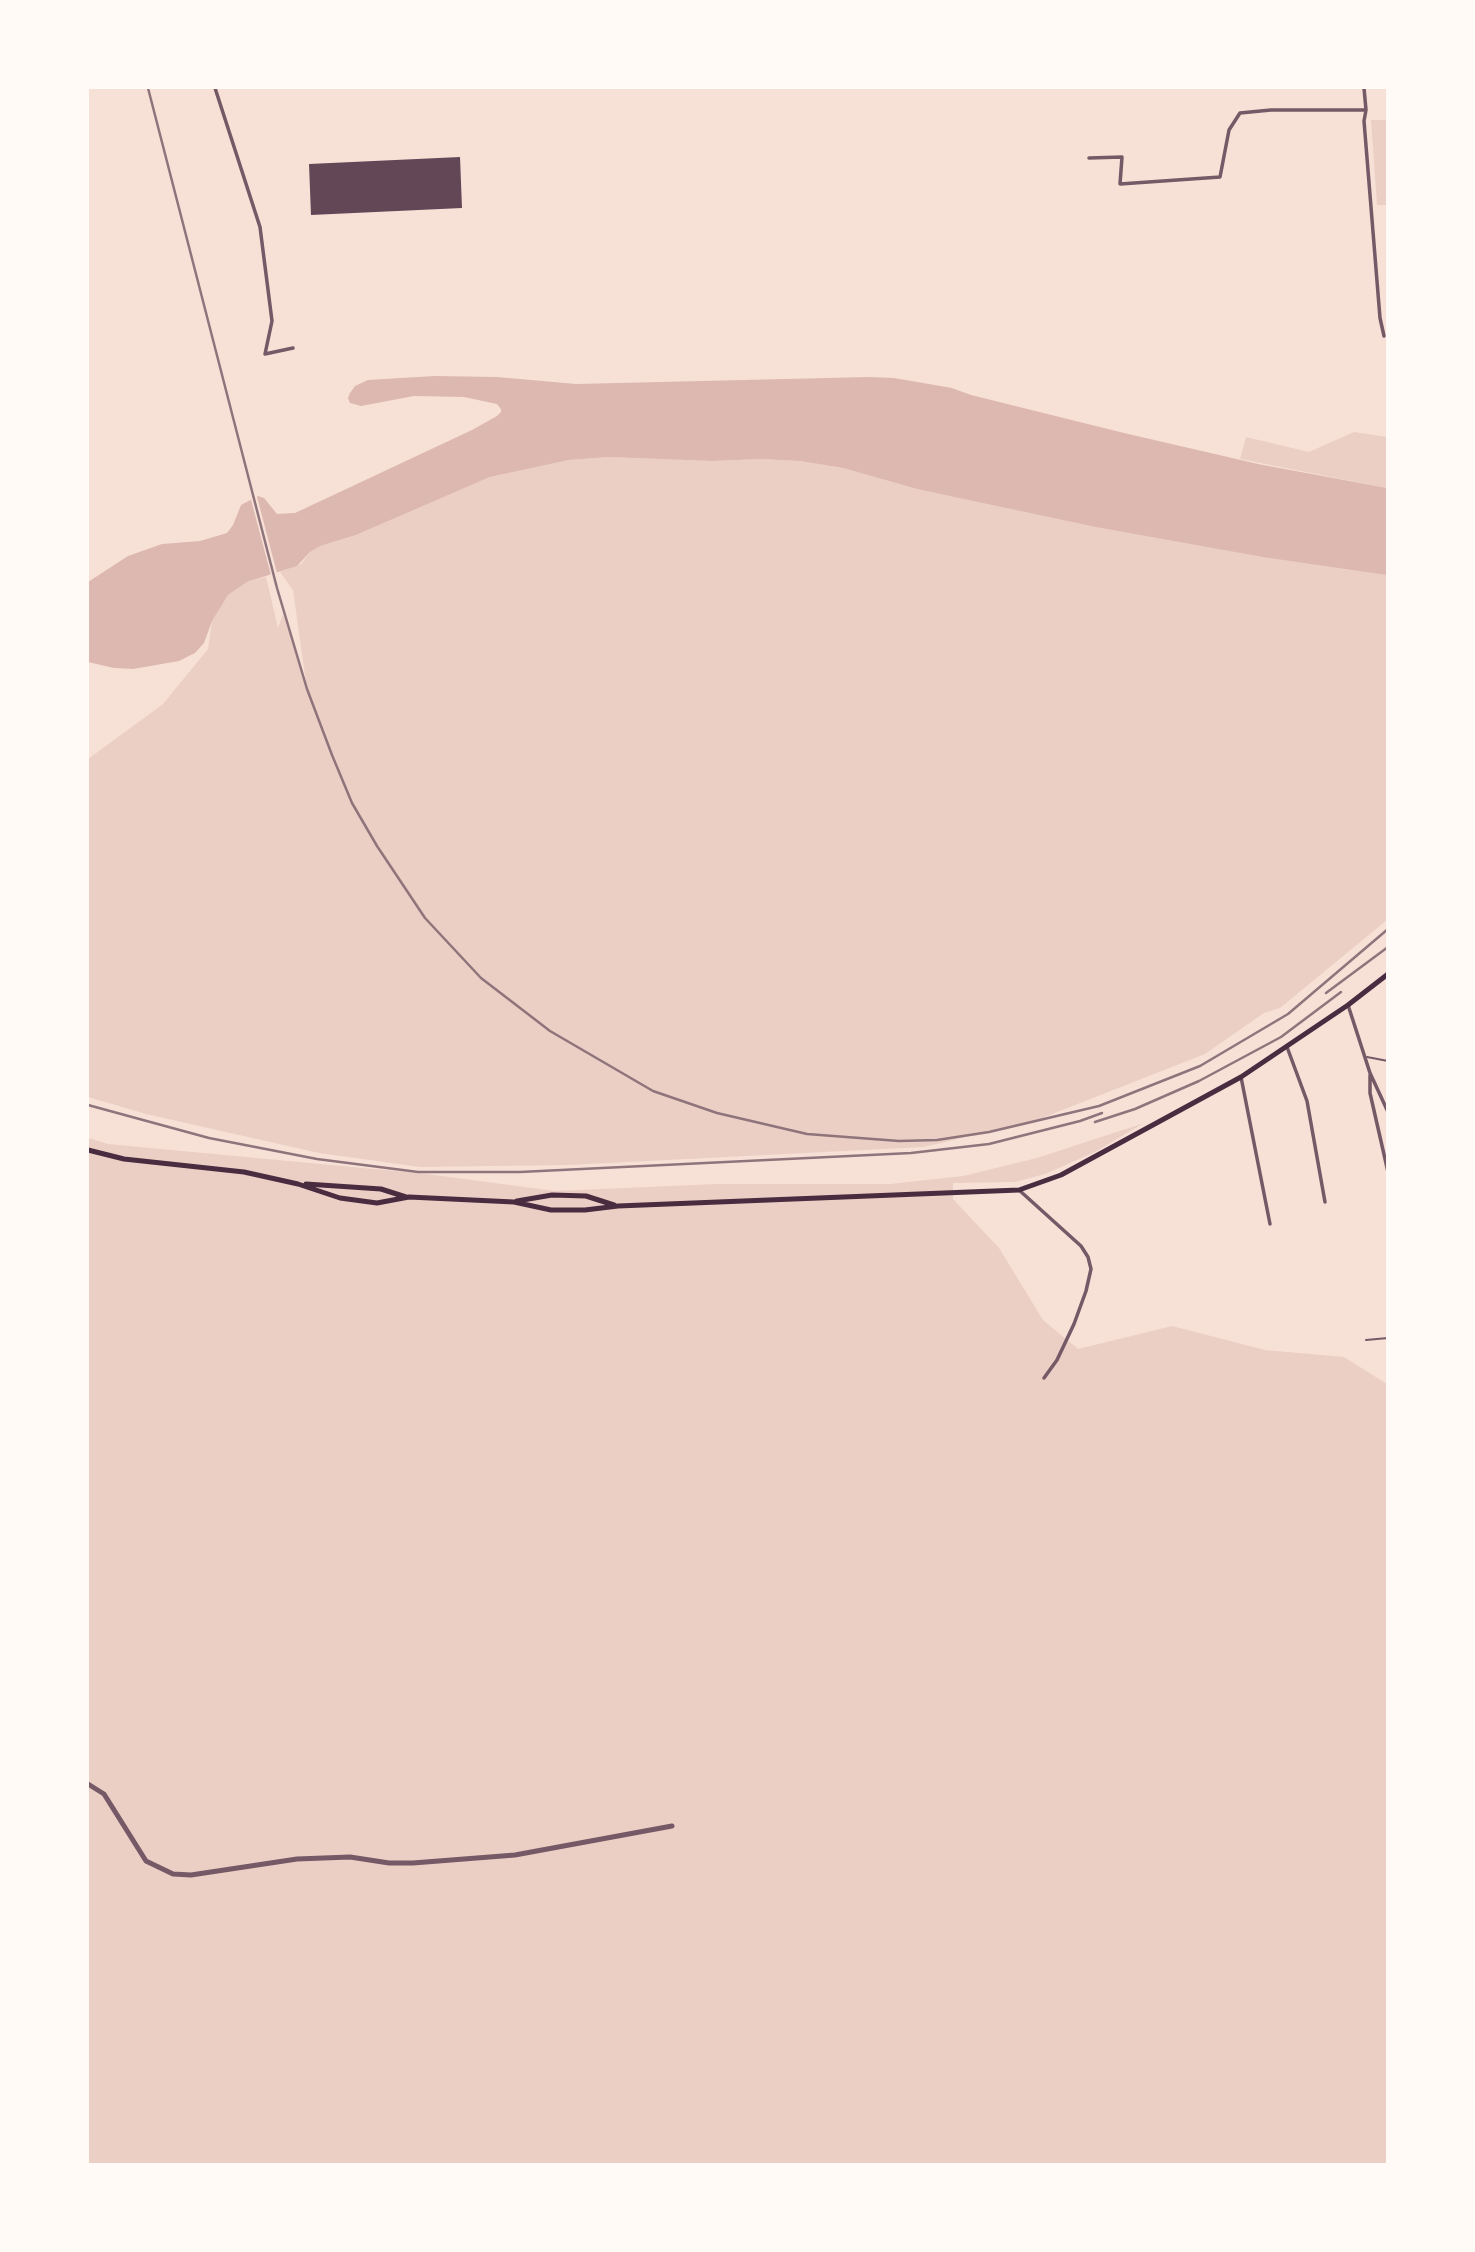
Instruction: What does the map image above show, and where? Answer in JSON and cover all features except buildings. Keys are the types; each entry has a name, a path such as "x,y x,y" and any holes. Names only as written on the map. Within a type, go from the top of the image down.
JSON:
{"main road":[{"path":"88,1150 124,1159 244,1172 298,1184 340,1198 377,1203 409,1198 514,1202 551,1210 585,1210 618,1206 1019,1190 1061,1175 1241,1077 1348,1005 1388,974"},
{"path":"298,1184 381,1189 409,1198"},
{"path":"514,1202 552,1195 586,1196 618,1206"}],"street":[{"path":"215,88 260,227 272,321 265,354 293,348"},
{"path":"1364,88 1364,121 1380,318 1384,336"},
{"path":"1089,158 1122,157 1120,184 1220,177 1229,130 1240,113 1271,110 1366,110"},
{"path":"1348,1005 1370,1073 1388,1112"},
{"path":"1287,1047 1307,1101 1325,1202"},
{"path":"1370,1073 1370,1093 1388,1172"},
{"path":"1241,1077 1270,1224"},
{"path":"1019,1190 1081,1246 1091,1269 1074,1324 1044,1378"},
{"path":"88,1784 104,1794 146,1861 173,1874 191,1875 297,1858 350,1857 389,1863 487,1858 592,1842 672,1826"}],"lane":[{"path":"1366,1057 1388,1061"},
{"path":"1366,1340 1388,1338"}],"shaded area":[{"path":"1371,120 1387,120 1387,205 1377,205"},
{"path":"435,376 497,377 576,384 869,377 894,378 952,388 1124,433 1258,464 1387,488 1387,575 1263,557 1096,527 917,489 843,468 800,461 608,457 569,460 490,477 356,535 320,546 297,566 247,582 228,595 212,621 204,643 195,653 179,661 133,669 88,662 88,582 128,556 162,544 200,541 227,533 241,505 258,496 264,498 277,514 295,513 472,430 501,412 497,404 464,397 414,396 361,406 350,403 348,398 355,386 368,380"},
{"path":"1354,432 1387,437 1387,488 1240,459 1246,437 1309,452"},
{"path":"608,457 800,461 843,468 917,489 997,505 1387,575 1387,920 1280,1008 1264,1013 1205,1054 1037,1120 924,1147 569,1165 420,1167 319,1153 146,1114 88,1097 88,759 163,704 208,649 212,621 222,603 228,595 247,582 266,577 278,628 283,614 306,683 293,590 280,572 301,564 310,552 320,546 356,535 490,477 569,460"},
{"path":"1144,1123 1095,1152 1045,1174 1015,1182 953,1183 953,1199 999,1248 1043,1320 1078,1349 1172,1326 1265,1350 1344,1357 1387,1384 1387,2164 88,2164 88,1138 108,1144 427,1174 555,1191 717,1184 890,1184 963,1176 1037,1158"}],"pier":[{"path":"256,493 278,577 272,579 250,496"}],"railway":[{"path":"148,88 277,588 307,689 352,803 425,918 481,978 550,1031 653,1091 717,1113 807,1134 899,1141 937,1140 989,1132 1099,1106 1200,1066 1288,1014 1388,929"},
{"path":"1326,993 1388,947"},
{"path":"1095,1122 1135,1109 1199,1081 1281,1037 1341,992"},
{"path":"88,1105 209,1138 317,1159 418,1172 520,1172 911,1153 989,1144 1102,1113"}]}
